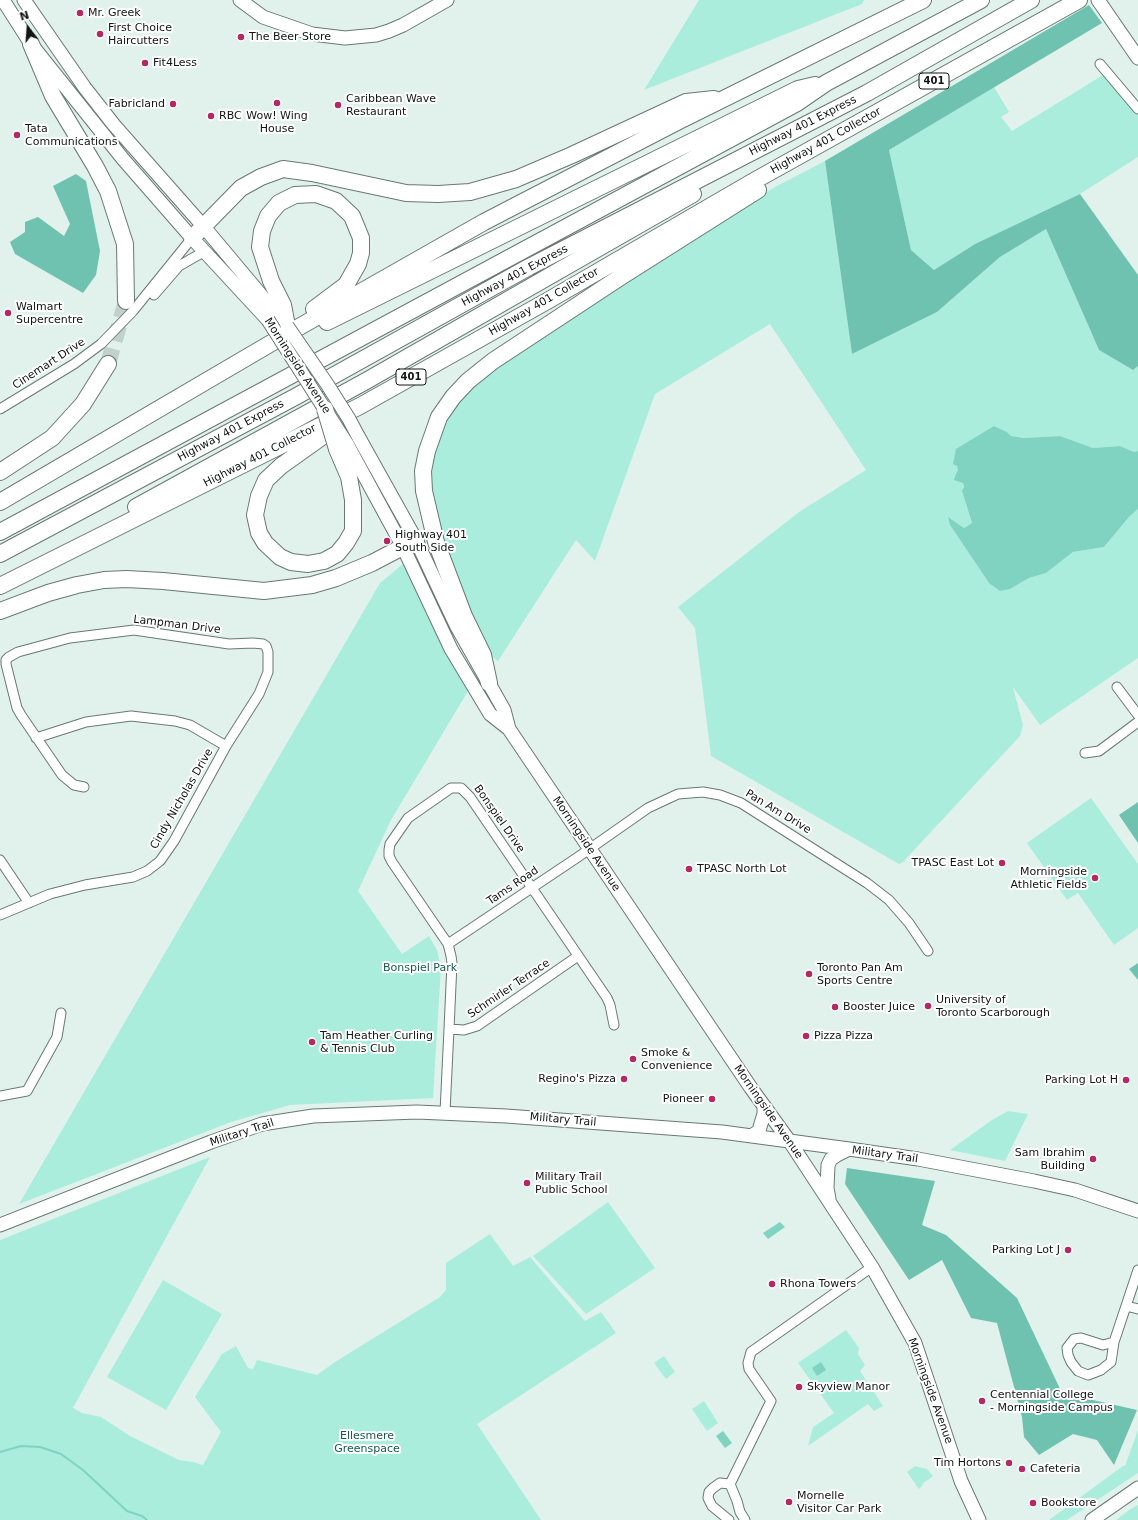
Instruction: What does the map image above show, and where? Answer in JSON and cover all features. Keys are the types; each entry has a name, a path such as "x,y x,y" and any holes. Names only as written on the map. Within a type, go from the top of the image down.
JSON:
{"highway":[{"path":"0,502 280,320 484,222 592,165 922,0"},
{"name":"Highway 401 Express","path":"0,532 797,103 826,83 981,0"},
{"name":"Highway 401 Express","path":"0,554 296,397 529,267 867,93 1031,0"},
{"name":"Highway 401 Collector","path":"0,586 360,406 549,300 754,181 1079,0"},
{"path":"31,44 53,96 95,166 108,191 125,244 134,301"},
{"path":"280,320 310,331 798,89 826,83"},
{"path":"0,578 366,381 602,247 867,93"},
{"path":"192,238 241,188 260,177 283,170 312,173 406,193 438,194 470,192 516,179 572,155 686,102 726,98"},
{"path":"489,683 483,655 464,616 436,542 424,491 423,471 427,451 439,416 453,397 468,381 493,361 622,276 752,194 812,150"},
{"path":"316,194 336,201 352,216 361,238 361,253 358,264 346,285 303,317 280,320 271,281 260,248 262,231 268,216 279,203 295,195 316,194"},
{"path":"0,472 52,438 83,404 108,364"},
{"path":"325,408 342,447 349,477 354,500 353,531 337,554 324,561 308,564 291,562 280,557 265,543 259,533 255,515 258,496 266,480 281,466 351,416 360,406"},
{"path":"0,611 77,584 104,580 127,579 163,581 264,591 312,585 336,578 372,563 410,544"}],"main road":[{"name":"Morningside Avenue","path":"3,0 31,44 122,159 192,238 280,320 325,408"},
{"name":"Morningside Avenue","path":"24,0 85,88 114,125 204,227 280,320 327,384 350,419 410,544 504,710 510,729 764,1106 790,1142 872,1267 915,1343 961,1481 979,1520"},
{"path":"240,0 263,17 312,34 345,38 376,35 403,25 447,0"},
{"path":"1100,3 1138,58"},
{"name":"Morningside Avenue","path":"342,447 410,544 451,650 490,714 510,729"},
{"path":"751,1136 758,1131 760,1127 764,1114 764,1106"},
{"name":"Military Trail","path":"0,1225 211,1142 262,1124 313,1116 417,1112 445,1112 548,1119 751,1136 849,1149 918,1159 1034,1181 1075,1190 1138,1211"},
{"path":"830,1202 827,1188 828,1165 831,1159 849,1149"},
{"path":"1092,1520 1138,1488"}],"street":[{"path":"1100,64 1138,109"},
{"name":"Cinemart Drive","path":"0,409 74,364 101,344 134,301 192,238"},
{"name":"Cinemart Drive","path":"134,301 154,295 179,266 205,251"},
{"name":"Lampman Drive","path":"84,787 74,785 64,777 36,738 18,708 9,677 6,660 13,654 70,638 134,630 229,644 253,643 263,644 266,646"},
{"name":"Cindy Nicholas Drive","path":"0,914 50,894 85,885 133,877 154,866 160,861 174,841 226,746 262,686 268,672 268,652 266,646"},
{"path":"1117,687 1138,715"},
{"path":"36,738 86,722 132,716 175,721 190,725 226,746"},
{"path":"1085,753 1099,751 1138,722"},
{"name":"Bonspiel Drive","path":"445,1112 452,962 448,944 392,862 389,856 389,850 390,844 408,818 447,791 455,787 461,788 465,791 607,998 614,1025"},
{"name":"Pan Am Drive","path":"590,848 648,808 678,794 704,792 720,794 741,803 867,883 889,900 909,923 928,951"},
{"name":"Tams Road","path":"448,944 590,848"},
{"path":"0,860 29,903"},
{"name":"Schmirler Terrace","path":"449,1029 464,1030 477,1026 578,956"},
{"path":"0,1096 27,1091 57,1037 61,1013"},
{"path":"745,1520 740,1512 730,1484 771,1401 749,1369 748,1363 751,1352 872,1267"},
{"path":"1114,1342 1103,1345 1081,1338 1074,1339 1067,1348 1068,1355 1078,1371 1088,1374 1101,1370 1111,1362 1114,1342 1138,1270"},
{"path":"1126,1306 1138,1309"},
{"path":"729,1520 712,1506 708,1498 709,1492 720,1483 730,1484"}],"green space":[{"path":"699,0 864,0 862,4 644,90"},
{"path":"1103,75 1124,96 1138,114 1138,157 1080,194 975,244 934,270 911,250 889,150 994,87 1009,112 1001,117 1012,131"},
{"path":"825,161 852,354 937,312 1000,257 1046,229 1099,350 1133,370 1138,366 1138,451 1134,452 1120,446 1093,448 1060,436 1024,438 1011,436 1007,432 994,426 981,435 957,466 964,487 962,491 972,523 964,528 949,518 950,525 989,583 1010,589 1029,578 1046,573 1073,552 1104,547 1129,517 1138,509 1138,658 1040,725 1013,687 1023,725 1020,736 903,862 899,864 711,756 695,628 678,607 799,512 866,470 770,324 655,394 595,561 576,540 498,661 483,650 441,535 430,486 438,435 466,391 495,367 633,276 775,187"},
{"name":"Bonspiel Park","path":"404,563 468,691 391,820 358,891 402,954 429,936 437,950 441,967 433,1098 290,1105 231,1122 19,1204 380,583"},
{"name":"Morningside Athletic Fields","path":"1091,798 1138,864 1138,928 1114,945 1078,893 1067,900 1027,843"},
{"path":"1008,1111 1028,1114 1005,1161 950,1150 992,1120"},
{"name":"Ellesmere Greenspace","path":"210,1157 73,1408 82,1413 101,1417 130,1436 179,1460 203,1465 221,1432 195,1397 222,1354 236,1346 248,1368 253,1369 257,1360 317,1375 335,1362 440,1297 446,1290 446,1263 490,1234 513,1266 530,1257 585,1321 601,1312 616,1333 477,1424 541,1520 0,1520 0,1240"},
{"path":"608,1202 655,1268 586,1314 533,1256"},
{"path":"163,1280 222,1314 166,1410 107,1377"},
{"path":"846,1330 859,1348 858,1354 865,1365 860,1371 883,1406 874,1411 868,1404 808,1446 813,1427 834,1413 798,1363"},
{"path":"664,1356 675,1372 666,1379 654,1363"},
{"path":"704,1401 718,1423 707,1431 692,1409"},
{"path":"1138,1430 1138,1473 1067,1520 1049,1520 1125,1466"},
{"path":"915,1466 927,1469 933,1476 922,1484 923,1485 919,1489 907,1472"},
{"path":"1138,1505 1138,1520 1116,1520 1129,1510"}],"shaded area":[{"path":"1089,5 1102,23 889,150 911,250 934,270 975,244 1080,194 1138,275 1138,366 1133,370 1099,350 1046,229 1000,257 937,312 852,354 825,161"},
{"path":"76,174 86,181 100,251 96,275 83,293 15,254 10,242 25,232 25,222 38,217 64,236 70,224 53,186"},
{"path":"994,426 1007,432 1011,436 1024,438 1060,436 1093,448 1120,446 1134,452 1138,451 1138,509 1129,517 1104,547 1073,552 1046,573 1029,578 1010,589 1000,591 989,583 950,525 948,517 964,528 972,523 962,491 964,487 963,483 954,480 958,470 957,466 953,464 956,449"},
{"path":"1138,802 1138,843 1119,815"},
{"path":"1138,963 1138,980 1129,969"},
{"path":"847,1168 935,1181 922,1225 946,1235 1017,1298 1062,1393 1137,1410 1114,1465 1097,1440 1073,1434 1039,1455 1024,1437 1022,1417 997,1323 971,1318 942,1260 909,1280 845,1184"},
{"path":"780,1222 785,1227 768,1239 763,1233"},
{"path":"821,1362 826,1370 817,1376 812,1368"},
{"path":"723,1431 732,1443 725,1448 716,1436"}],"waterway":[{"path":"0,1452 21,1446 40,1447 61,1454 83,1470 127,1511 142,1516 147,1520"}],"tunnel":[{"path":"108,364 126,301"}],"place":[{"name":"Mr. Greek","path":"80,13"},
{"name":"First Choice Haircutters","path":"100,34"},
{"name":"The Beer Store","path":"241,37"},
{"name":"Fit4Less","path":"145,63"},
{"name":"Wow! Wing House","path":"277,103"},
{"name":"Fabricland","path":"173,104"},
{"name":"Caribbean Wave Restaurant","path":"338,105"},
{"name":"RBC","path":"211,116"},
{"name":"Tata Communications","path":"17,135"},
{"name":"Walmart Supercentre","path":"8,313"},
{"name":"Highway 401 South Side","path":"387,541"},
{"name":"TPASC East Lot","path":"1002,863"},
{"name":"TPASC North Lot","path":"689,869"},
{"name":"Morningside Athletic Fields","path":"1095,878"},
{"name":"Toronto Pan Am Sports Centre","path":"809,974"},
{"name":"University of Toronto Scarborough","path":"928,1006"},
{"name":"Booster Juice","path":"835,1007"},
{"name":"Pizza Pizza","path":"806,1036"},
{"name":"Tam Heather Curling & Tennis Club","path":"312,1042"},
{"name":"Smoke & Convenience","path":"633,1059"},
{"name":"Regino's Pizza","path":"624,1079"},
{"name":"Parking Lot H","path":"1126,1080"},
{"name":"Pioneer","path":"712,1099"},
{"name":"Sam Ibrahim Building","path":"1093,1159"},
{"name":"Military Trail Public School","path":"527,1183"},
{"name":"Parking Lot J","path":"1068,1250"},
{"name":"Rhona Towers","path":"772,1284"},
{"name":"Skyview Manor","path":"799,1387"},
{"name":"Centennial College - Morningside Campus","path":"982,1401"},
{"name":"Tim Hortons","path":"1009,1463"},
{"name":"Cafeteria","path":"1022,1469"},
{"name":"Mornelle Visitor Car Park","path":"789,1502"},
{"name":"Bookstore","path":"1033,1503"}]}
